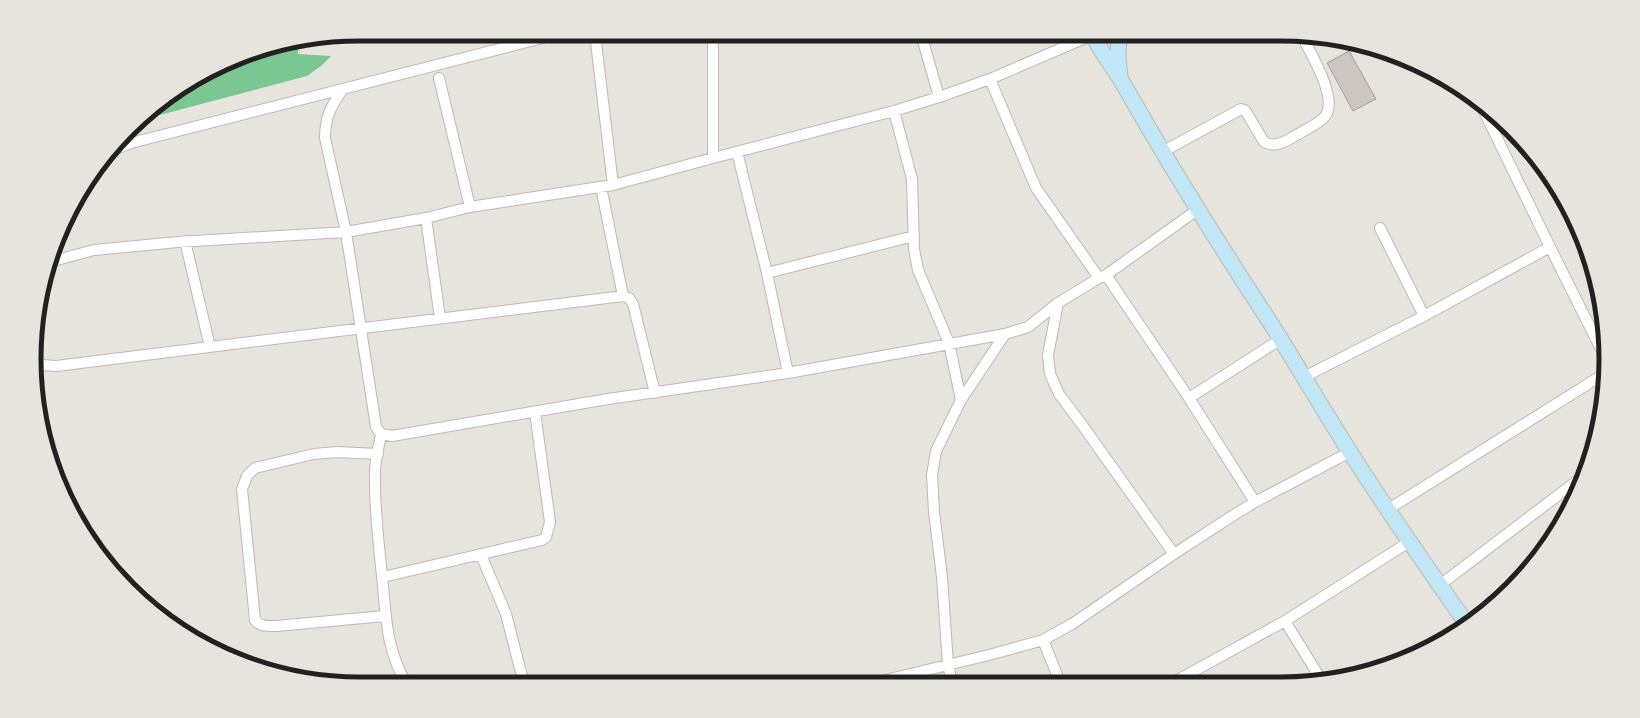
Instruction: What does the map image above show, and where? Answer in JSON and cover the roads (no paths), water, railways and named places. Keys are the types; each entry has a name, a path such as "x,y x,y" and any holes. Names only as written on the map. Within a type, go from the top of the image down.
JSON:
{"main road":[{"path":"1095,41 1120,79 1197,210 1281,339 1350,452 1409,542 1464,619"},
{"path":"1098,41 1102,44 1112,43 1114,41"},
{"path":"1119,41 1118,57 1120,79"}],"street":[{"path":"126,143 531,41"},
{"path":"597,41 613,185"},
{"path":"713,41 713,158"},
{"path":"923,41 939,97"},
{"path":"57,260 94,250 185,241 346,232 426,218 470,207 613,185 894,111 990,79 1082,41"},
{"path":"1162,152 1241,109 1245,110 1264,142 1268,145 1280,144 1322,119 1329,108 1328,93 1305,42"},
{"path":"439,78 470,207"},
{"path":"990,79 1036,188 1103,276 1189,398 1255,502"},
{"path":"342,89 329,109 325,128 325,138 346,232 376,427 382,434 392,436 654,393 788,373 896,355 949,343 1005,334 1028,326 1058,303 1103,276 1197,210"},
{"path":"894,111 912,179 914,249 918,270 949,343 961,400"},
{"path":"1487,117 1598,344"},
{"path":"737,152 767,273 788,373"},
{"path":"601,187 623,296"},
{"path":"426,218 440,318"},
{"path":"1380,228 1424,316"},
{"path":"767,273 914,236"},
{"path":"185,241 210,347"},
{"path":"1304,377 1424,316 1550,247"},
{"path":"41,364 56,366 623,296 630,298 633,304 654,393"},
{"path":"1058,303 1048,356 1050,374 1058,394 1083,426 1174,554"},
{"path":"951,677 948,665 942,578 934,512 932,475 936,451 961,400 1005,334"},
{"path":"1189,398 1281,339"},
{"path":"1388,510 1598,378"},
{"path":"382,578 542,540 546,537 550,522 535,412"},
{"path":"382,434 375,471 376,509 385,616 391,651 402,677"},
{"path":"378,454 336,452 314,454 255,468 247,476 242,489 255,620 257,623 276,626 385,616"},
{"path":"898,677 1043,640 1072,624 1174,554 1255,502 1350,452"},
{"path":"1440,585 1574,483"},
{"path":"1183,677 1285,621 1409,542"},
{"path":"481,555 506,614 522,677"},
{"path":"1285,621 1318,674"},
{"path":"1043,640 1058,677"}]}
